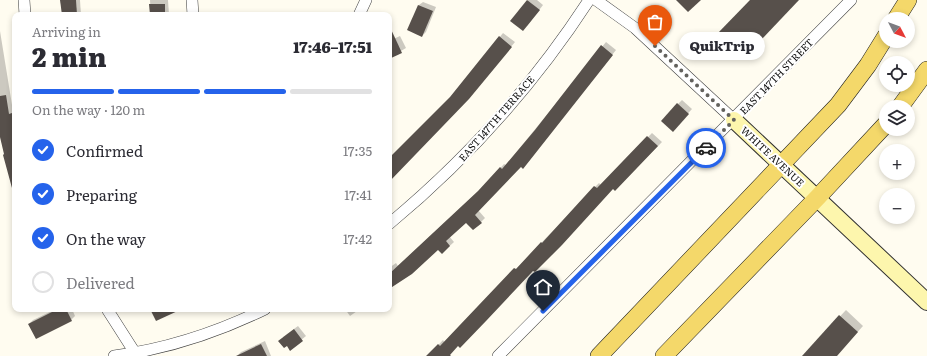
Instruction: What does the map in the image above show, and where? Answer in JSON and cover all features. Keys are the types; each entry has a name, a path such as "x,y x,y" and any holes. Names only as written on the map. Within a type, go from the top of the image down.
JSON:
{"main road":[{"path":"900,12 908,0"},
{"path":"600,356 838,105 868,65 879,47"},
{"path":"905,100 927,70"},
{"path":"664,356 818,197 879,132"}],"street":[{"path":"24,0 25,12"},
{"path":"192,0 194,12"},
{"path":"360,12 366,0"},
{"name":"EAST 147TH TERRACE","path":"392,221 444,176 496,120 546,59 589,0"},
{"name":"WHITE AVENUE","path":"596,0 635,28 818,197 927,302"},
{"name":"EAST 147TH STREET","path":"498,356 734,120 851,0"},
{"path":"109,312 136,355"},
{"path":"114,356 136,355 206,333 257,312"}],"building":[{"path":"60,0 76,0 77,12 62,12"},
{"path":"527,0 540,10 523,31 510,21"},
{"path":"676,0 701,0 688,12"},
{"path":"750,0 799,0 743,59 717,34"},
{"path":"149,4 165,4 165,12 150,12"},
{"path":"418,5 433,11 422,37 407,30"},
{"path":"392,31 402,53 392,58"},
{"path":"499,36 512,47 469,99 392,179 392,155 450,97"},
{"path":"601,45 613,55 523,169 521,167 475,215 482,223 473,230 466,223 446,241 450,246 442,254 438,250 412,274 392,287 392,271 478,191 500,167 502,169 535,130"},
{"path":"6,95 9,114 12,113 12,188 3,155 0,137 0,96"},
{"path":"677,103 689,114 673,132 661,121"},
{"path":"647,136 658,146 615,191 613,189 562,245 535,272 533,271 460,348 458,346 450,355 451,356 426,356 438,344 440,346 514,268 516,269 541,242 542,243 594,186 597,188"},
{"path":"52,312 68,312 72,321 36,339 28,324"},
{"path":"152,312 176,312 156,321"},
{"path":"839,315 858,332 837,356 802,356"},
{"path":"294,329 303,341 290,351 287,346 284,348 278,341"},
{"path":"261,344 267,356 236,356"}],"way so far":[{"path":"655,46 734,120 706,148"}],"place":[{"name":"QuikTrip","path":"655,46"}],"route":[{"path":"543,311 706,148"}]}
